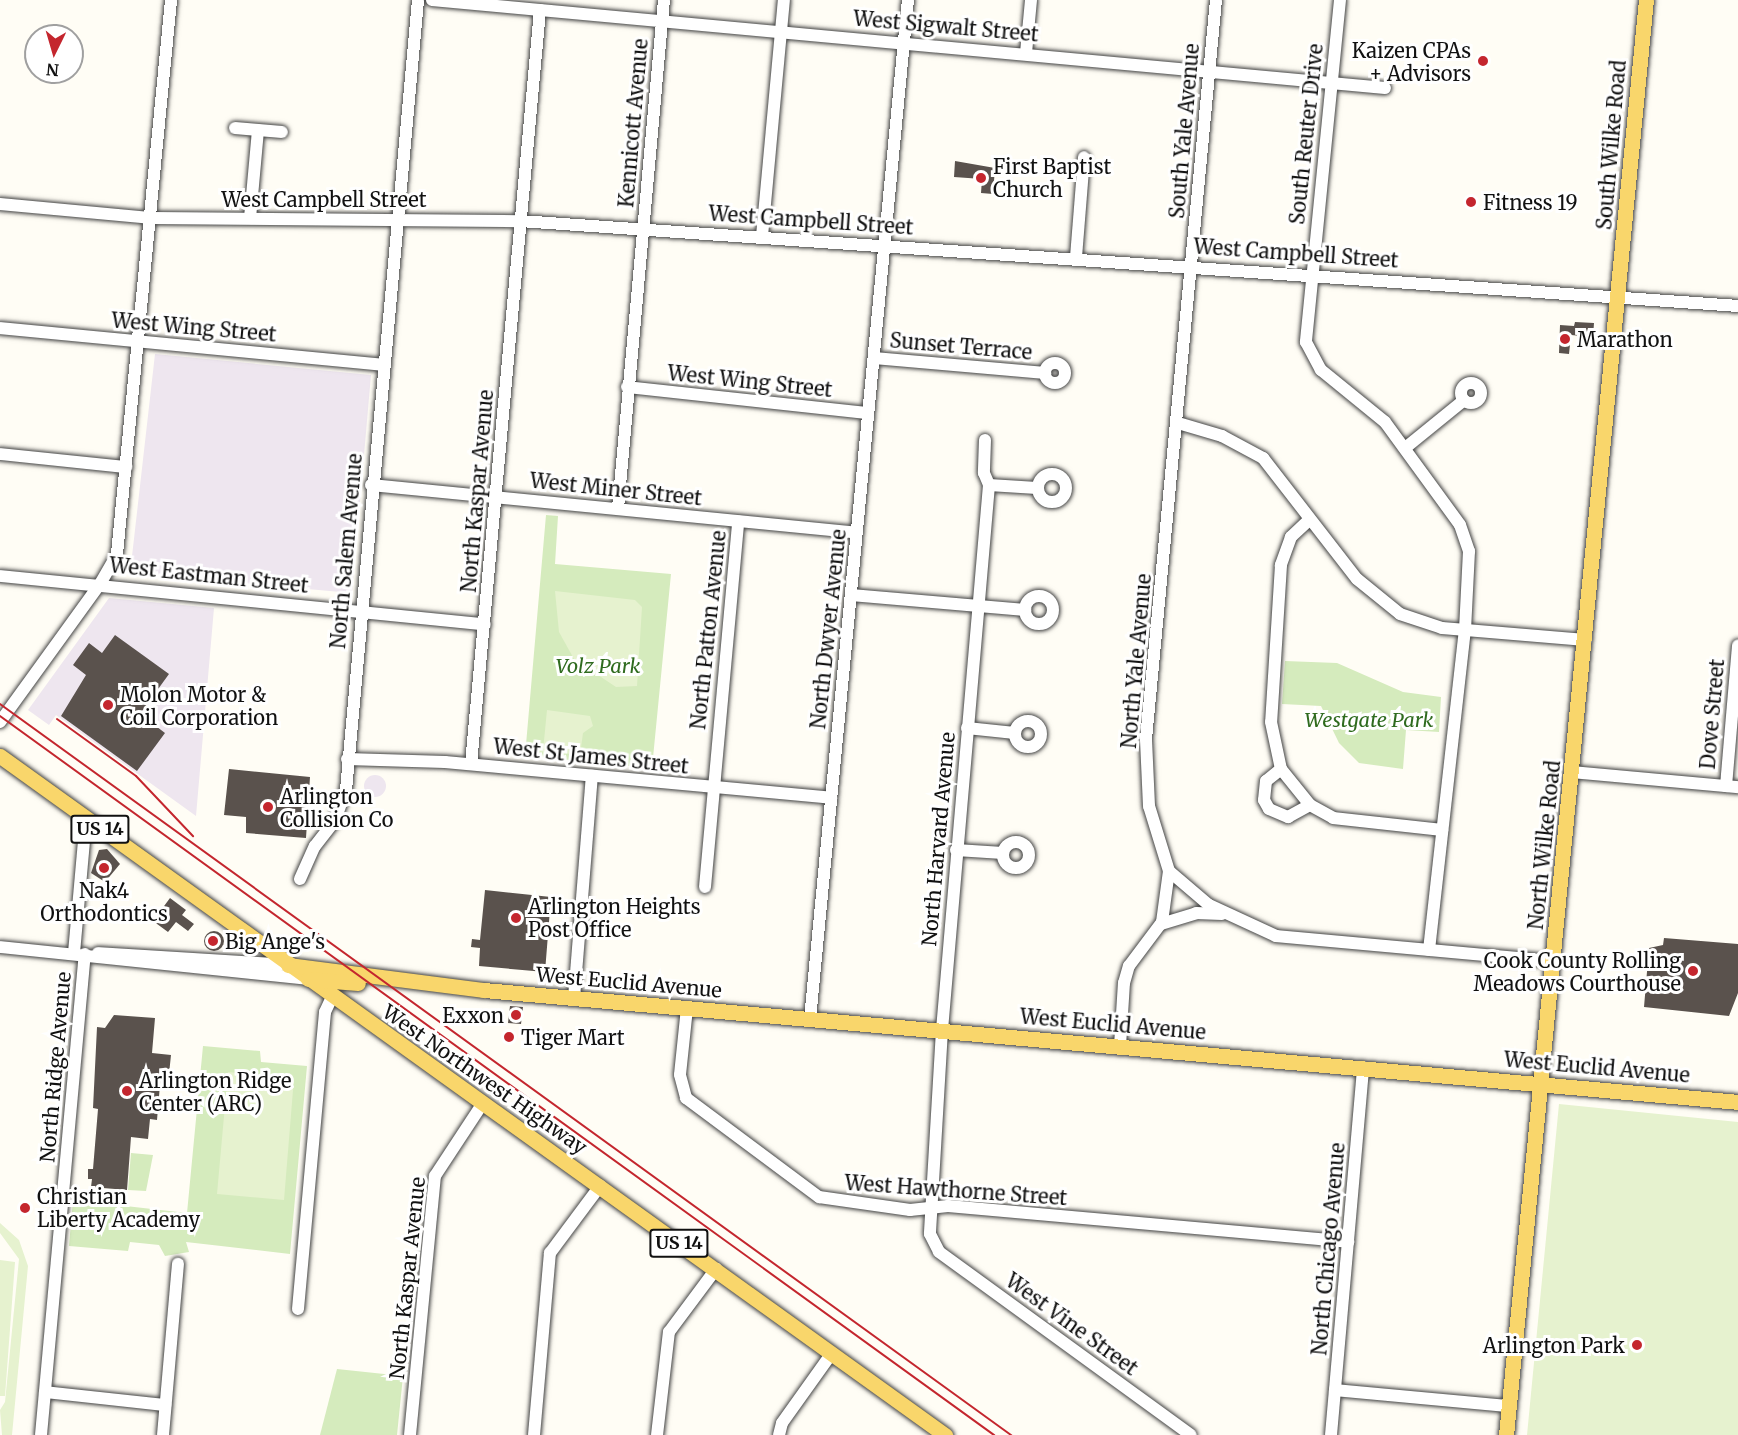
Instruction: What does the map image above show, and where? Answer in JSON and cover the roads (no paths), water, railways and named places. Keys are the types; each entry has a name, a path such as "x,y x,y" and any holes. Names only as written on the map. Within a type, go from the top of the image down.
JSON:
{"main road":[{"name":"South Wilke Road","path":"1618,295 1646,0"},
{"name":"North Wilke Road","path":"1506,1435 1618,295"},
{"name":"West Northwest Highway","path":"0,756 332,997 716,1269 941,1434"},
{"name":"West Euclid Avenue","path":"288,965 484,990"},
{"name":"West Euclid Avenue","path":"308,979 484,990 1541,1082 1738,1102"},
{"path":"361,1017 353,994 365,983"}],"street":[{"path":"0,722 100,584 118,548 141,341 171,0"},
{"name":"North Salem Avenue","path":"300,879 344,801 371,486 418,0"},
{"name":"West Sigwalt Street","path":"432,0 500,3 540,10 1026,53 1385,88"},
{"name":"Kennicott Avenue","path":"618,508 627,387 664,0"},
{"path":"762,236 784,0"},
{"name":"North Dwyer Avenue","path":"810,1019 908,0"},
{"path":"1026,53 1030,0"},
{"name":"South Yale Avenue","path":"1191,266 1216,0"},
{"name":"South Reuter Drive","path":"1340,0 1305,328 1311,358 1385,422 1465,538 1469,551 1465,630 1429,950"},
{"name":"North Kaspar Avenue","path":"471,764 540,10"},
{"path":"235,128 282,132"},
{"path":"250,218 258,130"},
{"path":"1076,257 1084,157"},
{"name":"West Campbell Street","path":"0,204 152,218 397,217 520,221 1311,273 1738,306"},
{"name":"North Yale Avenue","path":"1120,1046 1129,966 1161,924 1169,871 1149,806 1146,739 1178,423 1191,266"},
{"name":"West Wing Street","path":"0,328 384,364"},
{"name":"Sunset Terrace","path":"874,358 1045,373"},
{"name":"West Wing Street","path":"627,387 868,412"},
{"path":"1405,448 1464,400"},
{"path":"1178,423 1222,436 1263,458 1357,579 1400,614 1465,630 1585,640"},
{"name":"North Harvard Avenue","path":"932,1242 929,1209 942,1030 976,606 989,486 984,473 985,440"},
{"path":"0,454 126,467"},
{"name":"West Miner Street","path":"371,486 496,496 857,533"},
{"path":"989,486 1038,488"},
{"path":"1309,520 1291,537 1281,565 1270,722 1281,769 1310,805 1350,823 1442,830"},
{"name":"North Patton Avenue","path":"705,887 712,788 738,521"},
{"name":"West Eastman Street","path":"0,576 100,584 485,624"},
{"path":"851,595 1025,610"},
{"name":"Dove Street","path":"1732,786 1738,646"},
{"path":"967,728 1015,733"},
{"name":"West St James Street","path":"347,759 471,764 831,798"},
{"path":"1281,769 1266,781 1264,800 1269,809 1288,817 1310,805"},
{"path":"1572,772 1732,786"},
{"path":"574,998 592,776"},
{"name":"North Ridge Avenue","path":"41,1435 79,954 86,819"},
{"path":"956,850 1003,853"},
{"path":"1169,871 1229,915 1276,936 1553,961"},
{"path":"1161,924 1196,914 1229,915"},
{"name":"West Euclid Avenue","path":"0,947 79,954 111,961 308,979"},
{"name":"West Euclid Avenue","path":"79,954 120,952 288,965"},
{"path":"298,1309 325,1012 332,997"},
{"name":"West Hawthorne Street","path":"687,1008 680,1075 691,1104 819,1197 910,1210 929,1209 1348,1242"},
{"name":"North Chicago Avenue","path":"1331,1435 1363,1067"},
{"name":"North Kaspar Avenue","path":"410,1435 435,1176 483,1103"},
{"path":"534,1435 550,1253 600,1186"},
{"name":"West Vine Street","path":"932,1242 939,1252 1191,1435"},
{"path":"163,1435 178,1264"},
{"path":"657,1435 669,1332 716,1269"},
{"path":"779,1435 782,1423 832,1353"},
{"path":"1335,1390 1509,1406"},
{"path":"45,1392 165,1405"}],"railway":[{"path":"0,704 1011,1435"},
{"path":"0,716 994,1435"},
{"path":"57,719 136,776 193,836"}],"place":[{"name":"Kaizen CPAs + Advisors","path":"1483,61"},
{"name":"First Baptist Church","path":"981,178"},
{"name":"Fitness 19","path":"1471,202"},
{"name":"Marathon","path":"1565,339"},
{"name":"Molon Motor & Coil Corporation","path":"108,705"},
{"name":"Arlington Collision Co","path":"268,807"},
{"name":"Nak4 Orthodontics","path":"104,868"},
{"name":"Arlington Heights Post Office","path":"516,918"},
{"name":"Big Ange's","path":"213,941"},
{"name":"Cook County Rolling Meadows Courthouse","path":"1693,971"},
{"name":"Exxon","path":"516,1015"},
{"name":"Tiger Mart","path":"509,1037"},
{"name":"Arlington Ridge Center (ARC)","path":"127,1091"},
{"name":"Christian Liberty Academy","path":"25,1208"},
{"name":"Arlington Park","path":"1637,1345"}],"park label":[{"name":"Volz Park","path":"598,665"},
{"name":"Westgate Park","path":"1369,719"}]}
